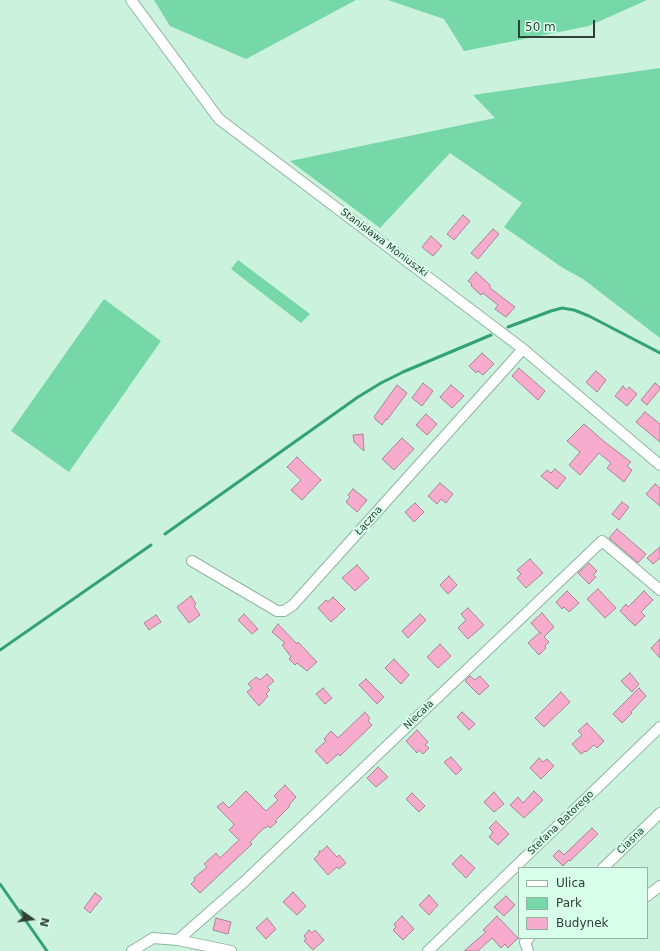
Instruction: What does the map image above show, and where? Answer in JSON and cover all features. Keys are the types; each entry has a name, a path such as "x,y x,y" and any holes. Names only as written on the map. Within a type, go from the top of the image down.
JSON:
{"street":[{"name":"Stanisława Moniuszki","path":"131,0 219,119 524,349 660,465"},
{"name":"Łączna","path":"192,561 277,611 284,611 293,605 524,349"},
{"name":"Niecała","path":"178,940 245,881 602,541 660,590"},
{"name":"Stefana Batorego","path":"428,951 660,727"},
{"name":"Ciasna","path":"603,867 660,813"},
{"path":"648,895 660,886"},
{"path":"132,951 153,938 178,940 231,951"},
{"path":"528,939 525,942 528,951"}],"green space":[{"path":"154,0 356,0 246,59 170,26"},
{"path":"388,0 647,0 589,26 464,51 444,19"},
{"path":"660,68 660,338 583,279 563,268 504,227 522,203 450,153 380,228 290,161 495,118 473,95"},
{"path":"238,260 310,314 301,323 231,269"},
{"path":"104,299 161,341 69,472 11,431"}],"building":[{"path":"463,215 470,221 454,240 447,234"},
{"path":"493,229 499,234 478,259 471,253"},
{"path":"431,236 442,246 433,256 422,247"},
{"path":"476,272 490,285 490,288 515,307 506,317 495,309 498,305 483,293 481,295 471,286 472,284 468,281"},
{"path":"482,353 494,364 483,375 478,371 476,373 469,366"},
{"path":"519,368 545,391 538,400 512,376"},
{"path":"596,371 606,380 597,392 586,382"},
{"path":"423,383 433,391 422,406 412,398"},
{"path":"655,383 660,387 660,389 647,405 641,400"},
{"path":"397,385 407,393 382,425 374,417"},
{"path":"451,385 464,396 452,408 440,397"},
{"path":"623,386 626,390 629,387 637,394 627,406 615,396"},
{"path":"645,412 660,424 660,442 636,422"},
{"path":"426,414 437,424 427,435 416,425"},
{"path":"584,424 631,462 627,466 632,470 624,482 607,468 611,463 599,453 580,475 569,465 580,452 567,441"},
{"path":"363,434 364,451 354,442 353,435"},
{"path":"402,438 414,449 394,470 382,459"},
{"path":"297,457 321,480 302,500 291,490 301,480 287,467"},
{"path":"555,469 566,478 557,489 541,476 547,470 551,473"},
{"path":"440,483 453,494 446,503 441,499 437,504 428,496"},
{"path":"655,484 660,488 660,506 646,494"},
{"path":"353,489 367,500 357,512 346,502 350,497 348,495"},
{"path":"622,502 629,507 619,520 612,514"},
{"path":"415,503 424,512 414,522 405,512"},
{"path":"617,529 646,554 638,563 609,538"},
{"path":"660,547 660,558 653,564 647,558"},
{"path":"530,559 543,573 526,588 517,578 521,574 517,570"},
{"path":"589,563 597,571 593,575 596,577 589,584 578,573"},
{"path":"357,565 369,578 355,591 342,578"},
{"path":"449,576 457,585 448,594 440,585"},
{"path":"598,589 616,608 605,618 587,599"},
{"path":"567,591 579,603 569,612 564,607 562,609 556,602"},
{"path":"644,591 653,600 641,612 645,616 635,626 620,611 626,604 628,607"},
{"path":"191,596 196,604 194,606 200,615 189,623 177,607"},
{"path":"333,597 345,609 331,622 318,608 326,600 328,602"},
{"path":"468,608 484,625 468,639 458,628 466,620 461,614"},
{"path":"542,613 554,627 544,637 549,642 545,646 546,648 539,655 528,643 540,632 531,623"},
{"path":"244,614 258,629 252,634 238,620"},
{"path":"420,614 426,620 408,638 402,631"},
{"path":"156,615 161,622 149,630 144,623"},
{"path":"278,624 317,662 307,671 297,663 295,665 289,659 291,657 282,645 285,643 272,632"},
{"path":"660,639 660,658 651,648"},
{"path":"440,644 451,656 438,668 427,657"},
{"path":"394,659 409,675 401,684 385,668"},
{"path":"630,673 639,684 632,692 621,681"},
{"path":"267,674 274,681 267,687 270,690 266,694 268,696 259,706 247,692 252,688 248,684 256,677 260,680"},
{"path":"470,676 475,680 480,676 489,686 479,695 465,681"},
{"path":"366,679 384,697 377,704 359,685"},
{"path":"323,688 332,698 325,704 316,694"},
{"path":"639,688 646,696 622,723 613,714"},
{"path":"561,692 570,702 544,727 535,718"},
{"path":"365,712 370,718 368,721 372,725 340,756 338,754 327,764 315,751 326,741 324,739 331,731 338,738"},
{"path":"462,712 475,724 469,730 457,717"},
{"path":"587,723 604,741 597,748 594,745 586,752 585,751 581,754 572,744 582,735 578,731"},
{"path":"417,730 428,742 425,745 429,748 423,754 419,750 417,753 406,741"},
{"path":"451,757 462,769 456,775 444,762"},
{"path":"539,758 543,762 547,759 554,766 541,779 530,768"},
{"path":"378,767 388,777 376,787 367,778"},
{"path":"285,785 296,797 289,805 290,806 275,821 277,822 270,828 268,826 264,828 250,842 252,844 200,893 191,884 195,880 194,878 207,867 204,864 216,853 220,858 239,840 229,830 234,825 233,823 217,807 223,802 229,808 246,791 266,811 278,800 274,796"},
{"path":"534,791 543,800 524,818 510,805 518,797 523,803"},
{"path":"494,792 504,804 494,812 484,802"},
{"path":"412,793 425,806 419,812 406,799"},
{"path":"496,821 509,834 498,845 489,837 493,832 489,828"},
{"path":"592,828 598,834 570,861 569,860 563,866 553,856 559,850 564,855"},
{"path":"327,846 337,857 339,855 346,863 339,869 337,867 328,875 314,859 319,854 319,851 322,851"},
{"path":"461,855 475,868 466,878 452,864"},
{"path":"293,892 306,906 297,915 283,902"},
{"path":"95,893 102,898 90,913 84,908"},
{"path":"429,895 438,905 429,915 419,905"},
{"path":"506,896 515,905 504,916 494,907"},
{"path":"402,916 414,929 403,940 393,930 396,927 394,924"},
{"path":"497,916 518,938 508,948 505,944 501,948 492,938 478,951 464,951 486,932 483,930"},
{"path":"216,918 231,922 228,934 213,930"},
{"path":"267,918 276,929 266,939 256,928"},
{"path":"309,930 312,933 315,930 324,940 313,950 304,941 306,939 304,936"}],"waterway":[{"path":"508,327 562,308 574,310 589,316 660,353"},
{"path":"165,534 358,397 403,372 491,335"},
{"path":"0,650 151,545"},
{"path":"0,884 47,951"}]}
